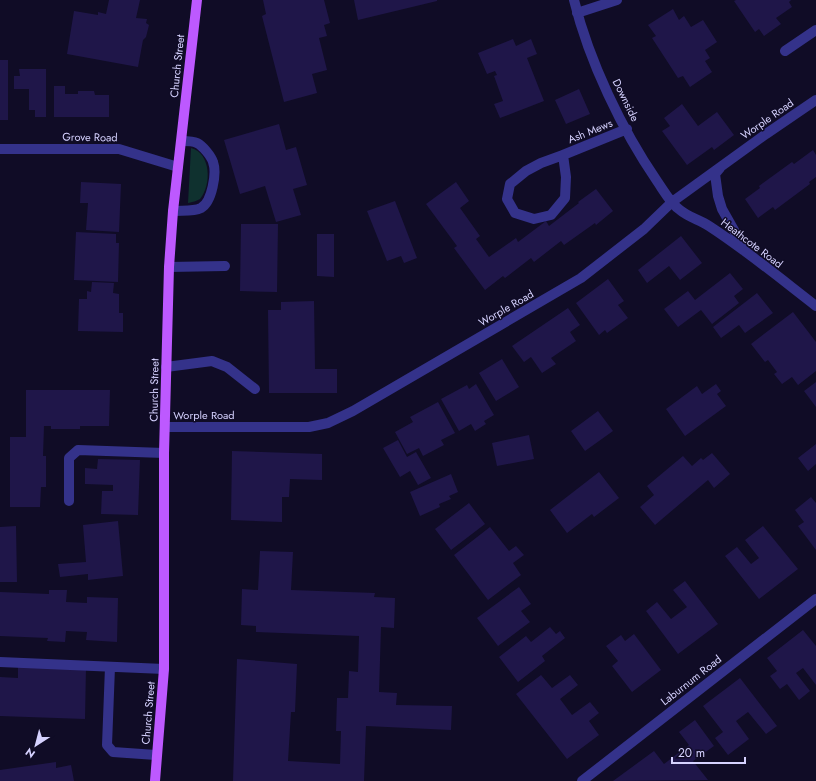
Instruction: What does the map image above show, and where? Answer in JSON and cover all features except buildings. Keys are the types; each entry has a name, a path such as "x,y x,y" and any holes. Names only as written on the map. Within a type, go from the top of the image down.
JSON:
{"main road":[{"name":"Church Street","path":"155,781 164,669 164,453 169,267 173,211 197,0"}],"street":[{"name":"Downside","path":"574,0 577,13 595,63 627,129 646,165 672,202"},
{"path":"577,13 617,0"},
{"path":"785,51 816,30"},
{"name":"Worple Road","path":"165,427 309,427 328,424 353,411 581,278 644,229 672,202 816,100"},
{"name":"Ash Mews","path":"563,155 566,176 565,198 552,215 534,219 515,213 507,200 510,184 526,170 627,129"},
{"path":"173,211 196,210 202,208 206,204 211,193 213,181 213,162 205,150 197,143 182,141"},
{"name":"Grove Road","path":"0,149 119,148 178,167"},
{"path":"720,167 715,174 718,196 722,209 744,252"},
{"name":"Heathcote Road","path":"672,202 680,210 709,226 816,306"},
{"path":"169,267 225,266"},
{"path":"166,367 212,361 227,367 255,389"},
{"path":"69,501 69,458 78,450 164,453"},
{"name":"Laburnum Road","path":"582,781 816,599"},
{"path":"0,662 164,669"},
{"path":"110,667 107,745 113,752 156,755"}],"green space":[{"path":"191,148 198,151 203,156 208,170 208,178 204,193 200,199 188,203"}]}
